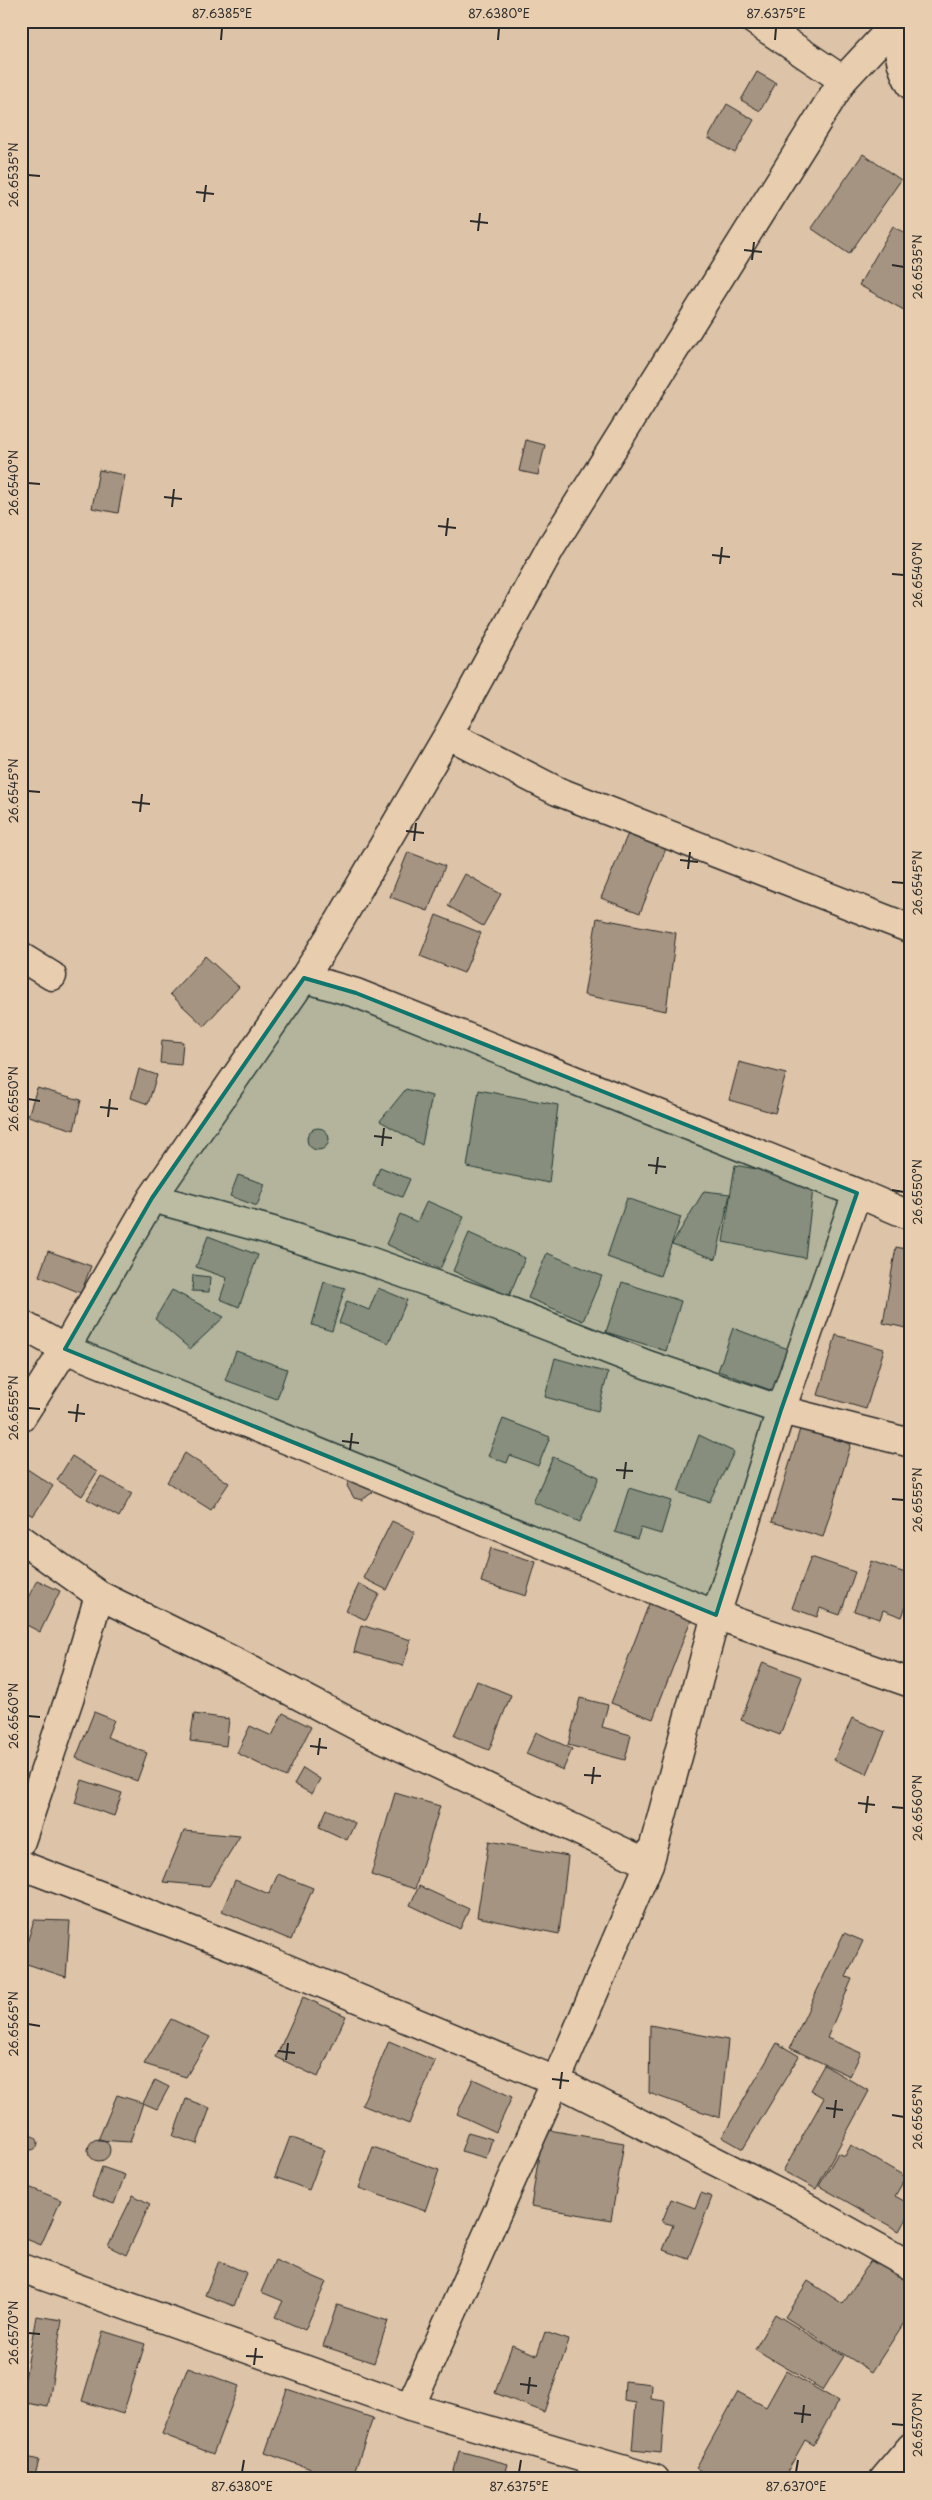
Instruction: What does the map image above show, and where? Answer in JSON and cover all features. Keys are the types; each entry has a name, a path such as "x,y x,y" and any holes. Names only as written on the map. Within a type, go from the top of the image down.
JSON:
{"street":[{"path":"756,21 843,80"},
{"path":"21,1418 65,1349 152,1198 304,978 448,735 551,546 843,80 898,21 897,44 900,61 911,85"},
{"path":"448,735 557,791 911,929"},
{"path":"21,958 52,976"},
{"path":"304,978 356,993 911,1216"},
{"path":"410,2407 556,2081 649,1864 716,1615 781,1410 857,1193"},
{"path":"152,1198 254,1225 369,1260 501,1308 648,1365 781,1410 911,1443"},
{"path":"21,1324 65,1349 716,1615 911,1683"},
{"path":"21,1539 99,1595 237,1663 361,1728 649,1864"},
{"path":"21,1841 70,1696 99,1595"},
{"path":"21,1865 242,1950 556,2081 800,2204 911,2266"},
{"path":"21,2268 410,2407 655,2479"},
{"path":"884,2479 911,2447"}],"highlighted area":[{"path":"304,978 356,993 857,1193 781,1410 716,1615 65,1349 152,1198"}],"building":[{"path":"757,72 776,83 760,111 741,100"},
{"path":"727,104 754,120 735,153 708,138"},
{"path":"863,154 901,180 849,254 811,228"},
{"path":"893,226 911,236 911,314 859,285"},
{"path":"526,440 545,445 538,475 519,471"},
{"path":"99,470 125,475 118,513 92,508"},
{"path":"629,831 667,846 640,913 601,898"},
{"path":"408,852 445,866 428,911 390,897"},
{"path":"465,874 501,894 483,926 448,906"},
{"path":"436,915 481,933 464,973 420,956"},
{"path":"597,918 676,933 666,1011 584,995"},
{"path":"205,956 239,987 204,1026 170,994"},
{"path":"162,1040 183,1042 181,1065 160,1063"},
{"path":"739,1062 786,1074 775,1113 729,1100"},
{"path":"139,1069 157,1075 148,1104 131,1098"},
{"path":"37,1088 81,1100 74,1130 28,1116"},
{"path":"406,1089 432,1096 422,1145 380,1121"},
{"path":"479,1090 558,1105 549,1183 467,1167"},
{"path":"318,1128 326,1131 329,1139 326,1147 318,1150 310,1147 307,1139 310,1131"},
{"path":"735,1165 814,1180 805,1258 723,1242"},
{"path":"380,1167 410,1179 402,1197 373,1186"},
{"path":"238,1175 265,1184 257,1206 230,1196"},
{"path":"704,1191 730,1194 716,1259 672,1244"},
{"path":"627,1198 681,1217 660,1276 607,1257"},
{"path":"427,1201 464,1217 440,1269 386,1244 400,1214 417,1222"},
{"path":"469,1233 525,1258 509,1296 453,1271"},
{"path":"208,1236 258,1255 239,1307 220,1299 227,1278 196,1267"},
{"path":"896,1247 911,1250 911,1329 883,1323"},
{"path":"48,1251 91,1266 81,1293 39,1276"},
{"path":"547,1253 602,1276 583,1321 528,1298"},
{"path":"193,1275 210,1277 209,1292 192,1291"},
{"path":"324,1282 345,1288 332,1331 312,1325"},
{"path":"622,1282 681,1301 666,1351 606,1332"},
{"path":"378,1288 407,1300 389,1343 339,1323 347,1301 369,1310"},
{"path":"172,1290 224,1317 190,1349 155,1319"},
{"path":"733,1328 788,1349 773,1391 718,1371"},
{"path":"836,1335 884,1349 866,1409 818,1395"},
{"path":"236,1351 287,1369 277,1399 225,1380"},
{"path":"555,1358 608,1373 598,1411 545,1397"},
{"path":"503,1419 550,1437 538,1466 510,1455 507,1463 488,1456"},
{"path":"800,1429 851,1444 823,1537 772,1522"},
{"path":"699,1435 734,1452 709,1502 678,1492"},
{"path":"185,1453 229,1483 211,1510 167,1482"},
{"path":"72,1456 97,1472 82,1496 57,1480"},
{"path":"553,1457 599,1477 580,1522 533,1502"},
{"path":"21,1465 53,1486 33,1516 21,1509"},
{"path":"101,1476 132,1493 119,1517 87,1499"},
{"path":"350,1478 374,1488 373,1492 362,1500 354,1498 347,1486"},
{"path":"629,1488 671,1501 661,1534 641,1528 637,1539 615,1532"},
{"path":"392,1521 415,1532 387,1590 363,1578"},
{"path":"491,1548 536,1562 526,1596 481,1582"},
{"path":"811,1557 855,1572 840,1615 820,1608 817,1617 792,1608"},
{"path":"871,1561 911,1575 911,1592 902,1617 883,1610 880,1619 854,1611"},
{"path":"37,1580 60,1591 40,1632 21,1622 21,1612"},
{"path":"359,1584 379,1594 366,1620 346,1611"},
{"path":"650,1601 692,1617 653,1719 611,1703"},
{"path":"361,1625 411,1640 403,1666 354,1652"},
{"path":"763,1662 802,1677 780,1735 741,1720"},
{"path":"477,1681 511,1695 489,1750 454,1736"},
{"path":"580,1698 608,1705 602,1727 631,1735 625,1760 568,1745"},
{"path":"94,1712 114,1720 107,1737 147,1753 137,1781 76,1758"},
{"path":"283,1713 311,1727 286,1777 237,1753 250,1726 272,1736"},
{"path":"194,1714 229,1719 226,1746 190,1741"},
{"path":"852,1718 885,1732 867,1774 834,1760"},
{"path":"536,1732 572,1749 563,1770 526,1754"},
{"path":"303,1768 320,1779 312,1794 294,1784"},
{"path":"82,1780 122,1793 114,1816 75,1803"},
{"path":"395,1793 440,1806 415,1889 371,1875"},
{"path":"327,1809 355,1823 347,1840 319,1827"},
{"path":"184,1831 240,1836 209,1886 163,1882"},
{"path":"489,1841 568,1856 559,1934 477,1917"},
{"path":"278,1874 313,1888 291,1940 222,1911 235,1880 269,1894"},
{"path":"419,1886 469,1909 460,1929 410,1905"},
{"path":"34,1920 70,1921 66,1977 21,1962"},
{"path":"844,1933 863,1941 846,1977 852,1979 827,2038 861,2053 850,2076 790,2048"},
{"path":"303,1997 346,2016 318,2077 276,2057"},
{"path":"171,2019 210,2037 186,2077 144,2064"},
{"path":"650,2025 728,2040 720,2118 649,2093"},
{"path":"389,2041 435,2061 409,2124 362,2105"},
{"path":"777,2043 799,2056 743,2149 722,2137"},
{"path":"824,2065 869,2091 816,2189 783,2171 824,2098 810,2090"},
{"path":"473,2079 512,2097 496,2132 457,2114"},
{"path":"155,2080 169,2087 157,2109 143,2103"},
{"path":"117,2095 143,2103 130,2142 98,2140"},
{"path":"186,2099 210,2108 197,2144 173,2136"},
{"path":"543,2129 624,2143 611,2220 531,2206"},
{"path":"468,2132 492,2139 486,2158 461,2151"},
{"path":"28,2136 34,2136 38,2143 34,2150 28,2150 24,2146 24,2140"},
{"path":"290,2137 324,2150 309,2190 275,2177"},
{"path":"99,2139 107,2142 110,2150 107,2158 99,2161 91,2158 88,2150 91,2142"},
{"path":"851,2145 906,2177 895,2196 911,2205 911,2210 899,2231 819,2186 838,2153 845,2156"},
{"path":"373,2147 439,2170 425,2211 359,2188"},
{"path":"102,2167 125,2175 114,2204 92,2196"},
{"path":"21,2184 61,2200 41,2245 21,2237"},
{"path":"701,2193 712,2197 688,2259 663,2250 673,2225 662,2222 671,2199 695,2208"},
{"path":"133,2195 150,2204 126,2255 108,2246"},
{"path":"875,2254 911,2277 911,2312 872,2372 785,2317 808,2281 843,2304"},
{"path":"275,2260 326,2282 305,2330 275,2317 283,2301 261,2292"},
{"path":"219,2261 247,2273 234,2306 205,2295"},
{"path":"337,2305 388,2321 374,2363 323,2346"},
{"path":"775,2314 844,2356 823,2390 755,2349"},
{"path":"36,2316 62,2320 48,2407 21,2402"},
{"path":"103,2331 145,2344 123,2414 82,2401"},
{"path":"545,2332 569,2340 544,2412 495,2393 512,2345 537,2355"},
{"path":"188,2367 239,2386 213,2454 162,2434"},
{"path":"786,2371 838,2401 814,2445 805,2440 783,2479 714,2479 696,2468 738,2392 766,2407"},
{"path":"625,2381 652,2384 651,2399 665,2401 661,2453 632,2450 636,2403 624,2401"},
{"path":"287,2389 373,2418 352,2479 340,2479 265,2453"},
{"path":"459,2451 508,2464 504,2479 452,2479"},
{"path":"23,2456 39,2460 34,2479 21,2479"}]}
